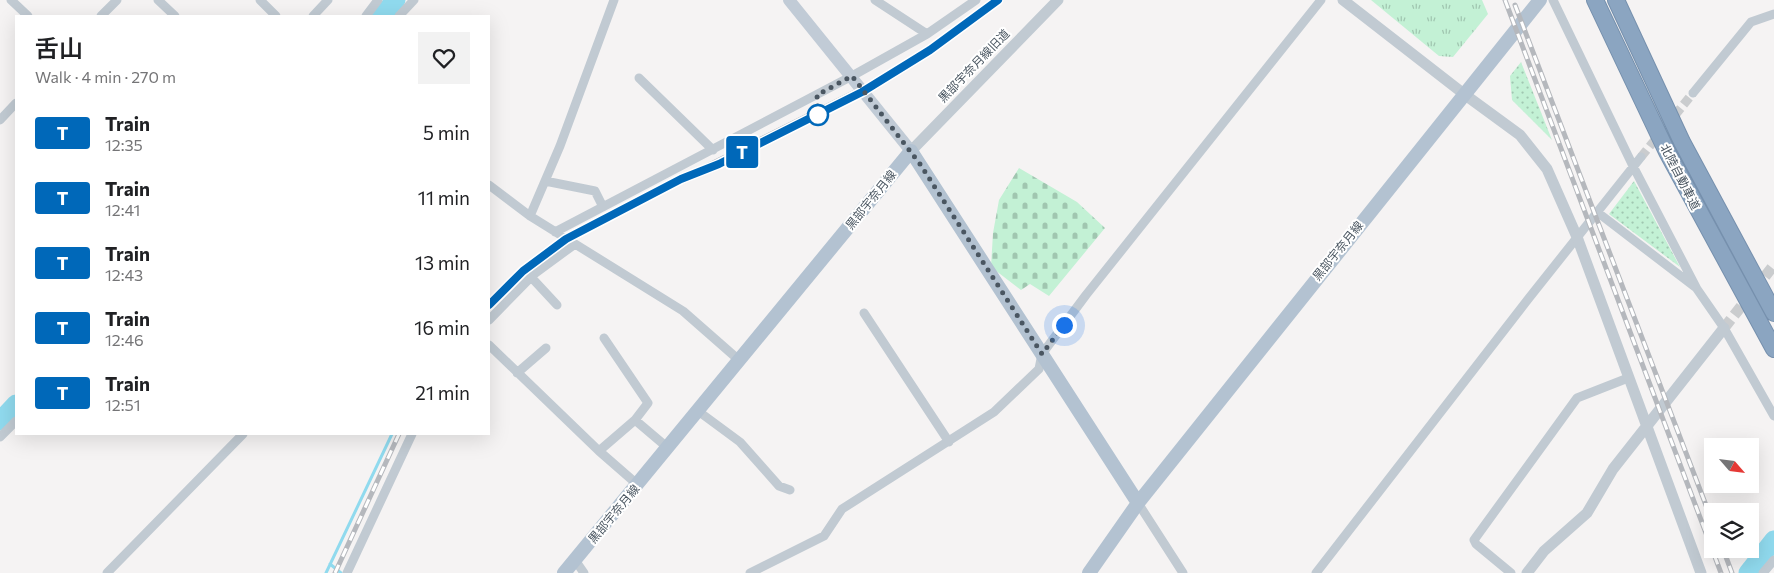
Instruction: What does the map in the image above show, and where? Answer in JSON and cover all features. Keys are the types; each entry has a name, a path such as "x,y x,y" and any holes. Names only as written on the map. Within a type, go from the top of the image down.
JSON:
{"highway":[{"name":"北陸自動車道","path":"1595,0 1667,152 1711,238 1774,349"},
{"name":"北陸自動車道","path":"1616,0 1682,142 1774,313"}],"main road":[{"path":"789,0 911,151 1138,503"},
{"name":"黒部宇奈月線","path":"1089,573 1138,503 1540,0"},
{"name":"黒部宇奈月線","path":"564,573 911,151"}],"street":[{"path":"11,0 27,15"},
{"path":"102,15 117,0"},
{"path":"158,0 174,15"},
{"path":"260,0 275,15"},
{"path":"314,15 328,0"},
{"path":"367,15 378,0"},
{"path":"400,15 414,0"},
{"path":"530,216 560,146 614,0"},
{"path":"875,0 927,34"},
{"path":"555,232 852,76 927,34 976,0"},
{"name":"黒部宇奈月線旧道","path":"911,151 1058,0"},
{"path":"750,573 824,536 842,509 949,442 1001,406 1039,369 1042,354 1086,295 1321,0"},
{"path":"1343,0 1520,135 1547,170 1577,237 1701,573"},
{"path":"1553,0 1632,166 1697,289 1724,328 1774,416"},
{"path":"1693,93 1751,22 1774,14"},
{"path":"639,78 713,150"},
{"path":"0,120 15,104"},
{"path":"1316,573 1632,166 1641,157"},
{"path":"545,181 595,191 603,207"},
{"path":"490,186 530,216 683,312 740,361"},
{"path":"1597,212 1697,289"},
{"path":"490,319 531,277 575,244"},
{"path":"531,277 557,305"},
{"path":"864,313 949,442"},
{"path":"1527,573 1544,551 1587,513 1613,469 1724,328"},
{"path":"600,451 635,420 648,403 604,338"},
{"path":"490,346 638,485"},
{"path":"517,372 546,348"},
{"path":"1511,573 1476,544 1474,540 1577,398 1628,378"},
{"path":"698,412 740,442 779,486 790,490"},
{"path":"635,420 668,448"},
{"path":"0,437 15,422"},
{"path":"107,573 242,435"},
{"path":"347,573 412,435"},
{"path":"1138,503 1183,573"},
{"path":"575,560 584,573"},
{"path":"1763,573 1774,560"}],"green space":[{"path":"1371,0 1482,0 1488,14 1453,57 1439,56"},
{"path":"1521,62 1552,140 1512,100 1510,76"},
{"path":"1019,168 1077,202 1105,228 1049,296 1030,284 1021,290 991,267 993,233 999,200"},
{"path":"1634,181 1680,267 1609,214"}],"waterway":[{"path":"382,15 396,0"},
{"path":"0,421 15,405"},
{"path":"326,573 392,435"},
{"path":"1748,573 1774,540"},
{"path":"330,564 341,573"}],"tunnel":[{"path":"1641,157 1693,93"},
{"path":"1724,328 1774,265"}],"railway":[{"path":"889,75 930,51 998,0"},
{"path":"1505,0 1721,573"},
{"path":"1515,5 1705,503"},
{"path":"490,304 539,260 595,222 895,72"},
{"path":"335,573 399,435"},
{"path":"1726,558 1732,573"}],"train":[{"name":"T","path":"490,304 523,271 566,239 595,222 681,179 719,164 862,92 930,50 979,16 998,0"}],"route":[{"path":"818,115 817,95 852,76 862,92 920,164 1042,354 1064,325"}]}
